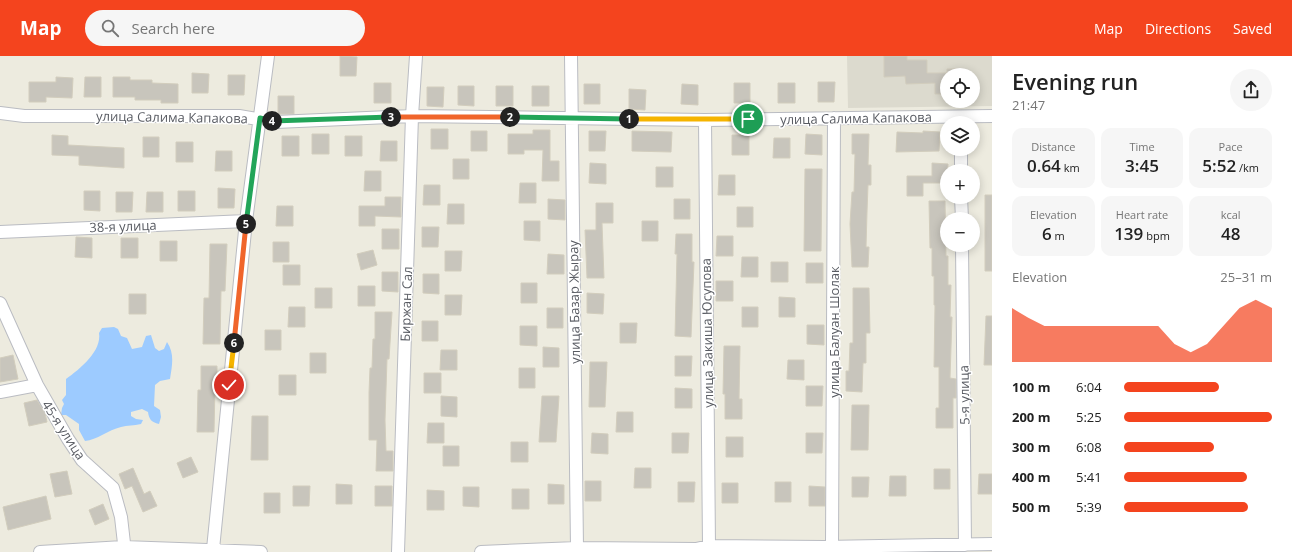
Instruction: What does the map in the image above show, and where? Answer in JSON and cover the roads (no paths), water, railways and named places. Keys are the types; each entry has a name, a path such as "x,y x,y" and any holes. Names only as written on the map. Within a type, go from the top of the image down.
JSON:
{"street":[{"path":"213,549 246,221 268,56"},
{"name":"Биржан Сал","path":"398,552 412,116 416,56"},
{"name":"улица Базар Жырау","path":"570,550 571,56"},
{"name":"улица Салима Капакова","path":"0,113 24,116 239,116 260,118 276,122 412,116 705,120 834,118 940,120"},
{"name":"улица Салима Капакова","path":"980,118 992,116"},
{"name":"улица Балуан Шолак","path":"827,548 834,118"},
{"name":"улица Закиша Юсупова","path":"705,120 709,546"},
{"name":"38-я улица","path":"0,232 246,221"},
{"name":"5-я улица","path":"959,547 962,252"},
{"name":"45-я улица","path":"0,303 37,385 82,460 114,488 121,517 124,550"},
{"path":"0,392 37,385"},
{"path":"481,552 696,550 709,546 827,548 959,547 992,544"},
{"path":"40,552 213,549 226,552 261,552"}],"water":[{"path":"114,327 118,329 121,336 127,338 132,349 142,347 146,336 151,335 155,348 159,351 164,349 167,342 170,347 172,369 170,379 160,381 155,385 154,406 160,410 161,417 159,424 152,421 148,412 142,409 131,412 131,416 136,419 143,420 141,424 116,428 94,439 85,441 79,430 79,424 66,415 61,415 64,404 62,400 66,395 66,379 83,365 94,353 99,340 99,333 102,328"}]}
